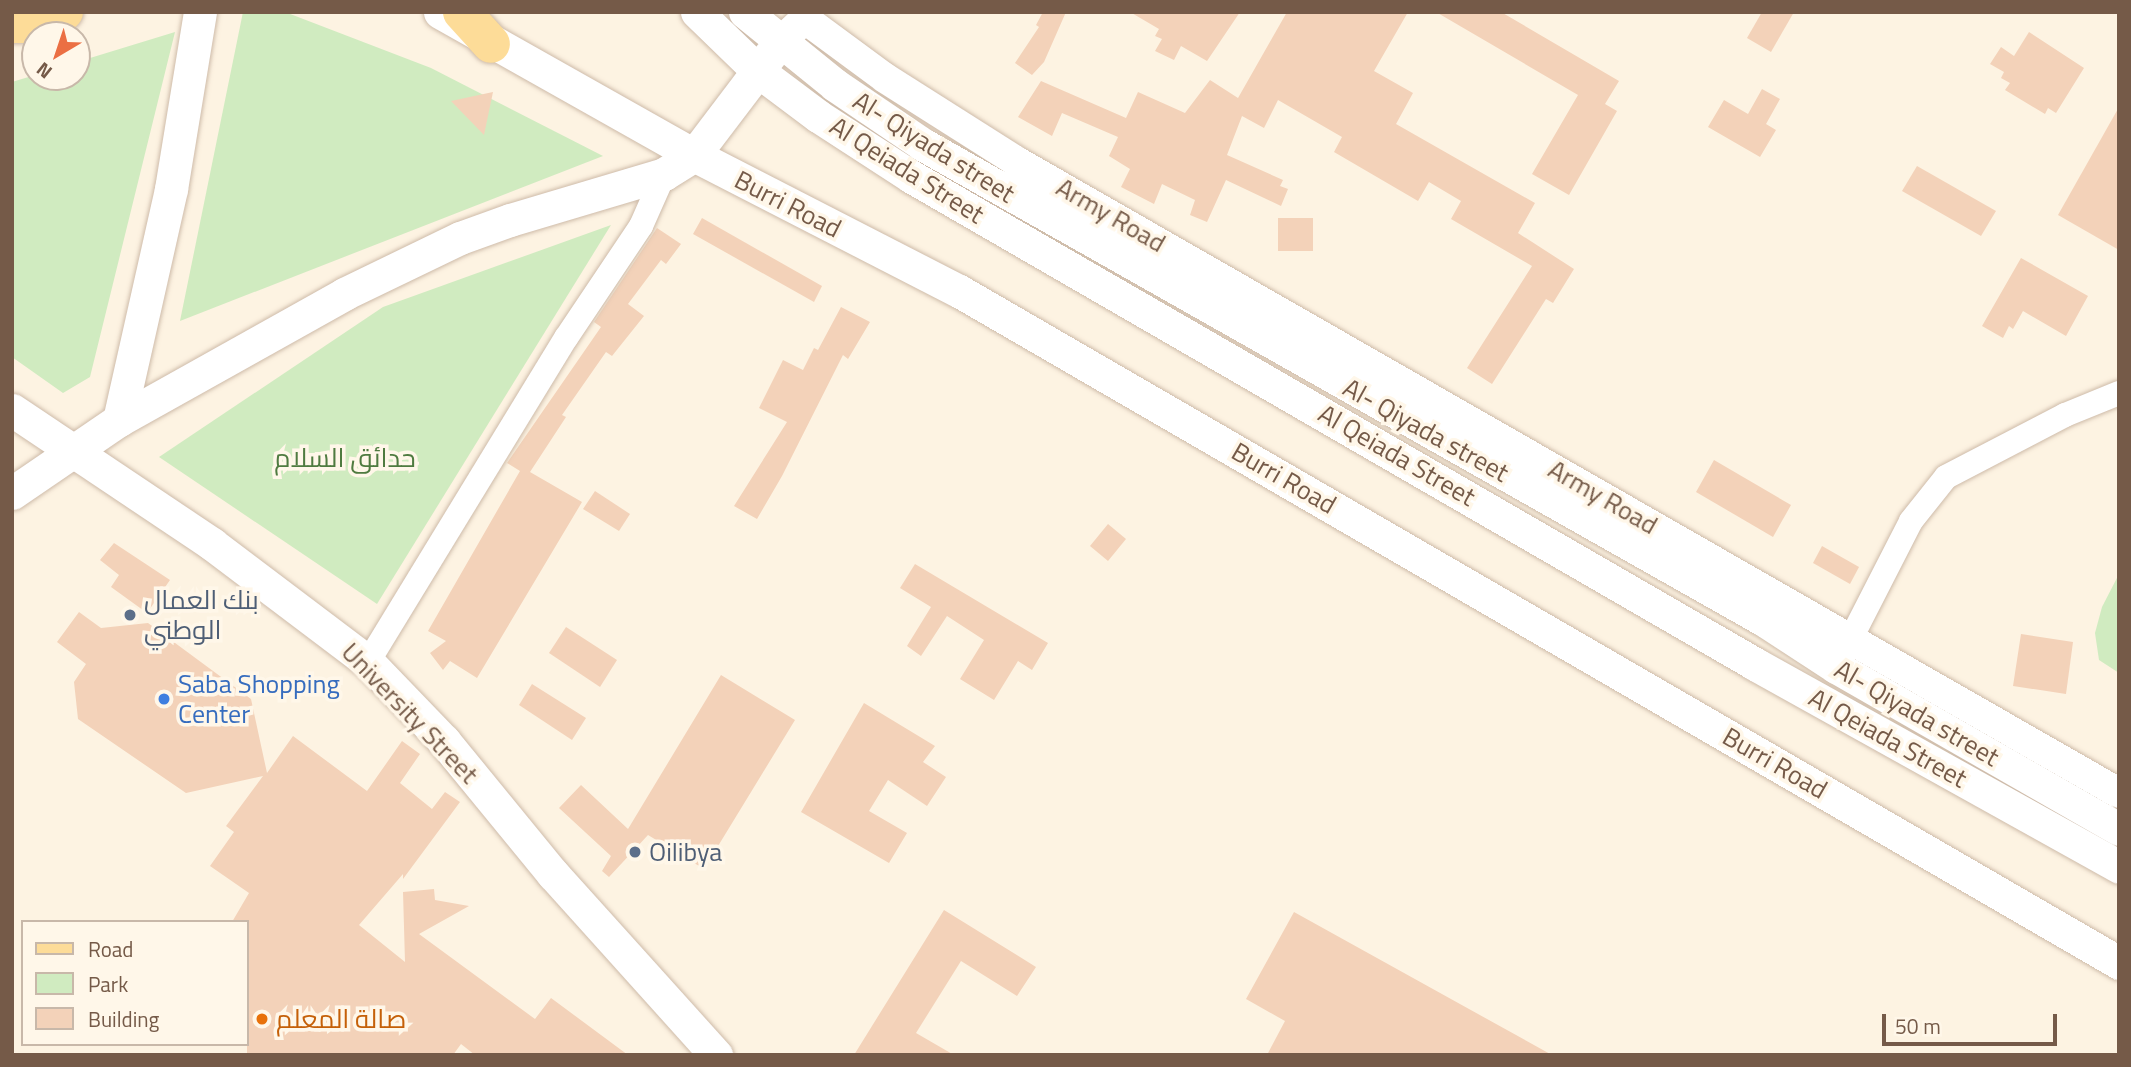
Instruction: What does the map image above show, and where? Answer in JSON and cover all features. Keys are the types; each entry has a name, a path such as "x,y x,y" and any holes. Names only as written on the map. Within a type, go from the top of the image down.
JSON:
{"main road":[{"path":"12,24 26,24 64,12"},
{"path":"119,420 171,189 200,12"},
{"name":"Burri Road","path":"440,12 491,44 694,155 959,291 2119,963"},
{"path":"462,12 491,44"},
{"name":"Al Qeiada Street","path":"697,12 758,71 818,116 912,177 1755,664 2119,867"},
{"name":"Al- Qiyada street","path":"745,12 835,85 922,144 1764,620 1843,654 2119,829"},
{"path":"12,493 119,420 344,294 460,238 510,220 664,174 694,155 780,42"},
{"name":"University Street","path":"12,410 76,449 212,544 368,662 444,741 554,874 716,1055"}],"street":[{"name":"Army Road","path":"780,42 805,19 885,78 1014,160 1843,654 2119,793"},
{"path":"368,662 566,338 641,226 664,174"},
{"path":"1843,654 1911,521 1946,477 2064,415 2119,393"}],"green space":[{"path":"243,12 285,12 431,68 603,156 180,321"},
{"path":"175,32 90,377 63,393 12,357 12,82 21,79 21,91 91,91 91,58"},
{"name":"حدائق السلام","path":"611,225 377,604 159,457 383,307"},
{"path":"2119,574 2119,673 2099,660 2095,633 2102,607"}],"building":[{"path":"1043,12 1066,12 1044,62 1032,75 1015,63 1039,27 1036,25"},
{"path":"1130,12 1240,12 1207,61 1181,46 1174,60 1155,51 1162,39 1155,36 1159,29"},
{"path":"1287,12 1408,12 1374,71 1413,93 1396,124 1535,203 1518,233 1574,269 1553,303 1546,299 1492,384 1467,368 1532,266 1451,219 1461,201 1429,182 1418,201 1334,152 1342,137 1278,100 1264,128 1242,116 1227,155 1283,180 1280,186 1288,189 1281,206 1226,180 1207,222 1190,215 1195,200 1162,184 1154,204 1121,187 1130,169 1109,156 1118,137 1062,113 1052,136 1018,117 1041,81 1126,118 1138,92 1185,113 1210,80 1238,98"},
{"path":"1436,12 1501,12 1619,81 1605,104 1617,111 1569,195 1532,174 1578,95"},
{"path":"1762,12 1794,12 1771,52 1747,38"},
{"path":"2029,32 2084,68 2056,113 2048,108 2045,114 2005,90 2010,83 2001,78 2004,72 1990,64 2001,47 2014,56"},
{"path":"1762,89 1780,99 1766,124 1776,130 1760,157 1708,127 1724,100 1748,114"},
{"path":"493,92 484,135 451,101"},
{"path":"2119,107 2119,250 2058,215"},
{"path":"1917,166 1996,211 1981,236 1902,191"},
{"path":"702,218 822,286 814,302 693,234"},
{"path":"1278,218 1313,218 1313,251 1278,251"},
{"path":"657,228 681,244 666,264 661,260 628,304 644,316 612,356 606,352 562,415 566,417 530,472 582,502 477,678 450,661 443,670 430,653 446,641 428,631 520,471 507,463 601,327 594,322"},
{"path":"2021,258 2088,296 2066,336 2023,311 2013,329 2009,326 2003,338 1982,326"},
{"path":"841,307 870,322 848,359 843,355 782,476 757,519 734,506 787,422 759,408 783,360 803,370 814,348 818,350"},
{"path":"1714,460 1791,505 1773,537 1696,492"},
{"path":"595,491 630,514 619,531 583,509"},
{"path":"1108,524 1126,539 1108,561 1090,546"},
{"path":"114,543 170,580 147,613 111,587 119,575 100,560"},
{"path":"1822,546 1859,567 1850,584 1813,563"},
{"path":"915,564 1048,643 1032,670 1018,661 994,700 960,679 984,640 947,616 921,656 907,646 931,607 900,588"},
{"path":"79,612 101,628 148,623 251,699 267,773 293,736 367,791 402,741 420,754 400,783 432,809 445,792 460,802 403,879 403,874 359,925 405,962 403,892 434,889 435,900 469,906 419,934 535,1019 551,998 628,1055 475,1055 461,1044 453,1055 247,1055 248,920 233,920 249,893 210,866 234,832 226,826 263,776 186,793 78,719 74,682 86,664 57,642"},
{"path":"566,627 617,660 600,687 549,653"},
{"path":"2021,634 2073,642 2066,694 2013,686"},
{"path":"721,675 795,720 704,869 648,835 609,877 602,871 611,856 559,808 581,785 628,829"},
{"path":"532,684 586,718 572,740 519,705"},
{"path":"864,703 935,746 923,762 946,777 927,806 888,780 869,811 907,833 889,863 801,812"},
{"path":"944,910 1036,967 1017,996 961,961 916,1033 954,1055 854,1055"},
{"path":"1294,912 1552,1055 1267,1055 1285,1021 1246,999"}],"place":[{"name":"بنك العمال الوطني","path":"130,615"},
{"name":"Saba Shopping Center","path":"164,699"},
{"name":"Oilibya","path":"635,852"},
{"name":"صالة المعلم","path":"262,1019"}]}
